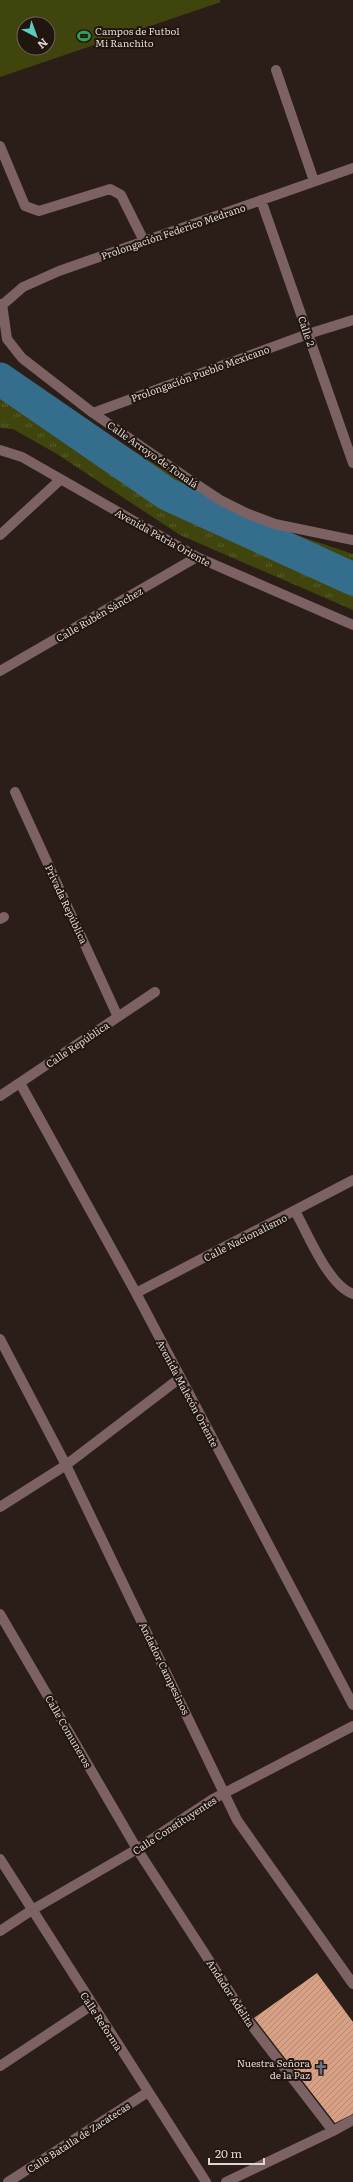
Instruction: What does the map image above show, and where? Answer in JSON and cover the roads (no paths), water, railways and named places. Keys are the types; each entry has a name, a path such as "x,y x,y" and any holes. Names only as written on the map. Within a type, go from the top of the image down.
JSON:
{"street":[{"path":"276,70 314,181"},
{"path":"0,146 25,206 39,211 110,189 121,195 144,241"},
{"name":"Prolongación Federico Medrano","path":"1,305 23,287 52,274 353,168"},
{"name":"Calle 2","path":"261,200 353,463"},
{"name":"Calle Arroyo de Tonalá","path":"1,305 8,339 16,352 93,413 187,478 246,513 275,524 353,540"},
{"name":"Prolongación Pueblo Mexicano","path":"93,413 308,334 353,320"},
{"name":"Avenida Patria Oriente","path":"0,450 22,457 197,558 353,625"},
{"path":"0,535 60,480"},
{"name":"Calle Rubén Sánchez","path":"0,671 197,558"},
{"name":"Privada República","path":"15,792 118,1017"},
{"name":"Calle República","path":"0,1096 155,992"},
{"name":"Avenida Malecón Oriente","path":"20,1083 136,1293 353,1705"},
{"name":"Calle Nacionalismo","path":"136,1293 353,1180"},
{"path":"295,1211 329,1273 345,1291 353,1294"},
{"name":"Andador Campesinos","path":"0,1339 3,1353 66,1464 225,1792 237,1820 353,1984"},
{"path":"0,1507 66,1464 180,1378"},
{"name":"Calle Comuneros","path":"0,1614 137,1849"},
{"name":"Calle Constituyentes","path":"0,1931 32,1910 137,1849 225,1792 353,1726"},
{"name":"Andador Adelita","path":"137,1849 249,2022 333,2131"},
{"name":"Calle Reforma","path":"0,1859 206,2182"},
{"path":"0,2066 92,2005"},
{"name":"Calle Batalla de Zacatecas","path":"8,2182 148,2092"},
{"path":"226,2182 353,2120"}],"waterway":[{"path":"0,379 167,494 353,579"}],"place":[{"name":"Campos de Futbol Mi Ranchito","path":"84,36"},
{"name":"Nuestra Señora de la Paz","path":"321,2068"}]}
